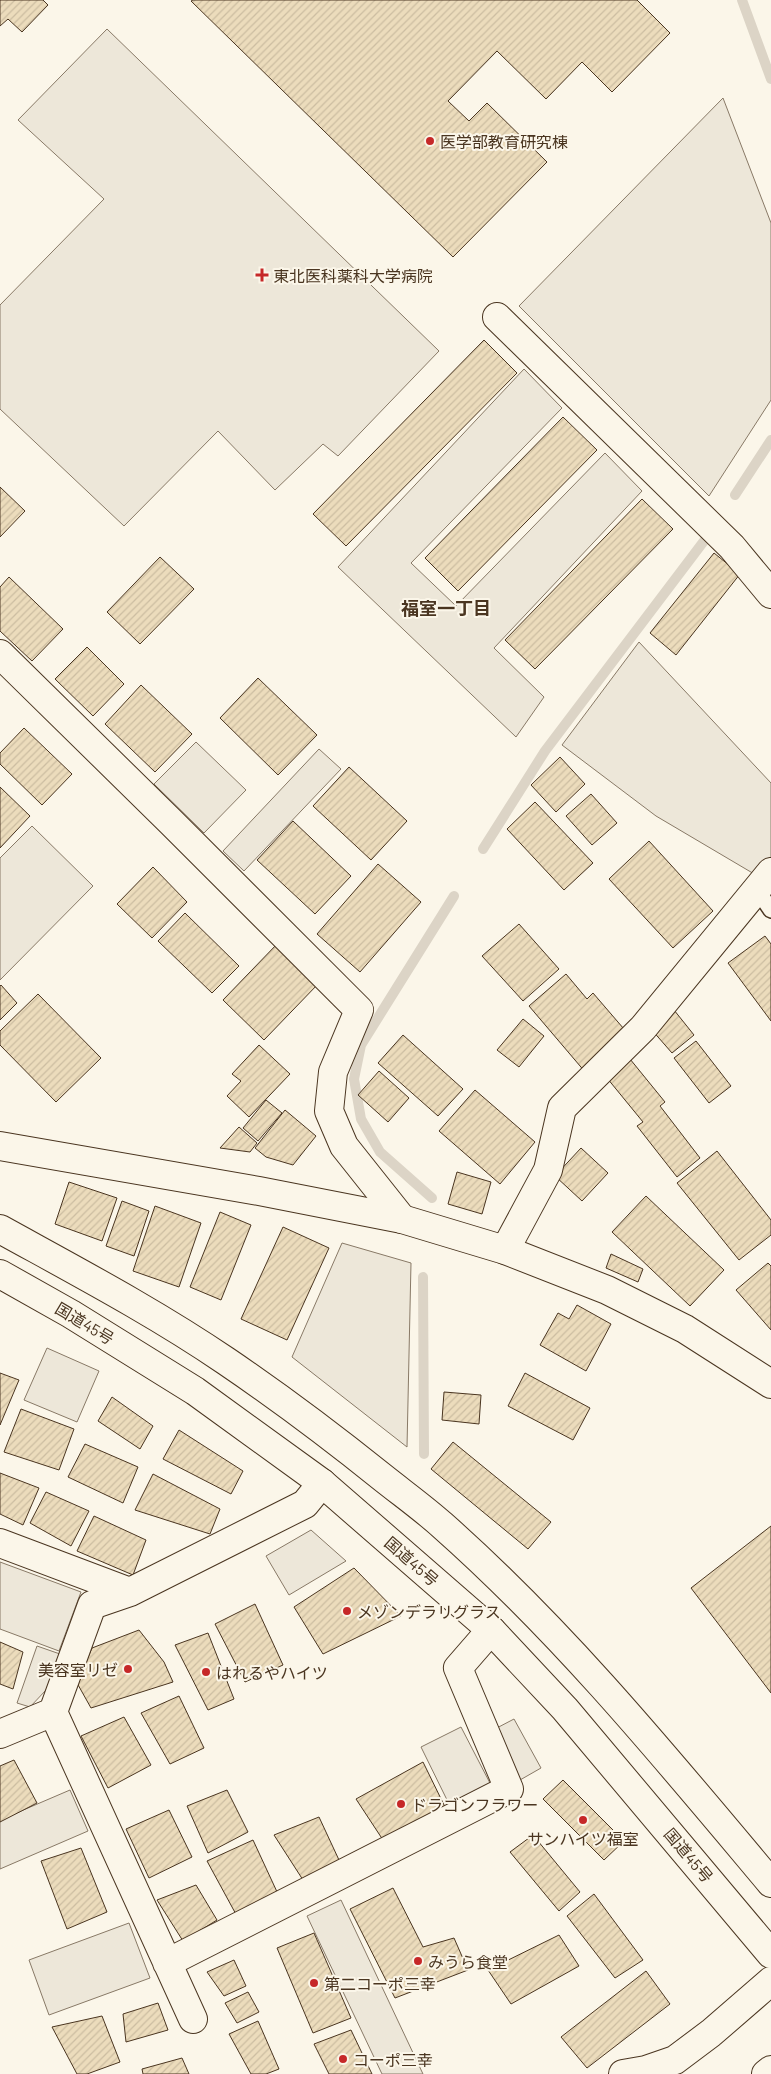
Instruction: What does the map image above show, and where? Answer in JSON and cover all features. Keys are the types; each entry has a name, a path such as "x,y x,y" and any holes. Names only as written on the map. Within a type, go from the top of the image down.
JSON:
{"main road":[{"path":"497,317 732,546 771,594"},
{"path":"0,654 359,1010 333,1072 329,1111 344,1146 402,1219"},
{"path":"505,1250 548,1170 562,1108 643,1028 766,890"},
{"path":"0,1146 259,1191 402,1219 505,1250 607,1290 685,1329 771,1384"},
{"path":"0,1229 113,1291 225,1360 338,1441 441,1524 518,1598 596,1680 667,1760 771,1883"},
{"name":"国道45号","path":"0,1274 71,1314 195,1391 322,1484 491,1630 565,1709 771,1954"},
{"path":"194,2019 53,1712 92,1606 130,1592 305,1504 322,1484"},
{"path":"0,1543 130,1592"},
{"path":"167,1963 509,1789 458,1668 491,1630"},
{"path":"0,1734 53,1712"},
{"path":"623,2074 646,2070 676,2060 711,2033 771,1981"},
{"path":"766,2074 771,2070"}],"shaded area":[{"path":"107,29 439,351 338,456 323,444 275,490 218,431 124,526 0,409 0,305 104,199 18,120"},
{"path":"723,98 771,223 771,400 709,496 519,306"},
{"path":"524,369 562,408 411,563 456,606 605,453 642,491 494,648 544,697 516,737 338,567"},
{"path":"639,642 771,783 771,865 761,878 656,816 562,745"},
{"path":"196,742 246,790 204,833 154,784"},
{"path":"319,749 341,769 244,871 223,851"},
{"path":"32,826 93,886 0,980 0,858"},
{"path":"342,1243 411,1263 407,1447 292,1357"},
{"path":"47,1348 99,1371 77,1422 24,1400"},
{"path":"311,1530 346,1561 289,1595 266,1556"},
{"path":"0,1562 81,1592 59,1651 0,1629"},
{"path":"37,1646 60,1654 46,1690 30,1707 17,1703"},
{"path":"514,1719 541,1768 520,1780 493,1730"},
{"path":"461,1727 491,1785 450,1806 421,1747"},
{"path":"70,1790 88,1831 0,1869 0,1820"},
{"path":"341,1900 423,2074 382,2074 307,1916"},
{"path":"129,1923 150,1978 49,2015 29,1960"}],"building":[{"path":"0,0 43,0 48,5 22,32 8,19 0,26"},
{"name":"医学部教育研究棟","path":"637,0 670,33 612,92 582,62 546,99 497,51 448,101 469,121 487,103 547,162 453,257 191,1"},
{"path":"484,340 517,373 346,546 313,514"},
{"path":"563,417 597,450 458,591 425,558"},
{"path":"0,487 25,511 0,537"},
{"path":"642,499 673,529 535,669 505,640"},
{"path":"714,553 740,574 676,655 650,633"},
{"path":"160,557 194,589 140,644 107,612"},
{"path":"9,577 63,629 32,661 0,631 0,587"},
{"path":"87,647 124,684 93,716 55,679"},
{"path":"258,678 317,735 278,775 220,718"},
{"path":"141,685 192,734 155,772 105,724"},
{"path":"24,728 72,774 42,805 0,764 0,753"},
{"path":"560,757 585,784 556,812 531,785"},
{"path":"349,767 407,821 371,860 313,806"},
{"path":"0,787 30,816 0,848"},
{"path":"591,794 617,823 592,845 566,816"},
{"path":"535,802 593,863 564,890 507,829"},
{"path":"293,821 351,876 315,914 257,860"},
{"path":"649,841 713,911 673,948 609,879"},
{"path":"378,864 421,902 360,972 317,934"},
{"path":"153,867 187,902 152,938 117,904"},
{"path":"185,913 239,966 212,993 158,941"},
{"path":"519,924 559,969 523,1001 482,956"},
{"path":"765,936 771,944 771,1021 728,963"},
{"path":"278,943 319,983 264,1040 223,1000"},
{"path":"566,974 587,999 593,993 630,1036 586,1073 529,1006"},
{"path":"0,986 17,1003 0,1020"},
{"path":"38,994 101,1058 56,1102 0,1045 0,1031"},
{"path":"674,1010 694,1035 672,1053 651,1029"},
{"path":"523,1019 544,1036 519,1067 497,1050"},
{"path":"403,1035 463,1089 438,1116 378,1063"},
{"path":"696,1041 731,1086 709,1103 674,1058"},
{"path":"259,1045 290,1074 249,1117 227,1096 241,1081 232,1074"},
{"path":"630,1059 665,1102 660,1106 700,1158 677,1177 637,1126 643,1122 607,1078"},
{"path":"379,1071 409,1098 388,1122 358,1095"},
{"path":"475,1090 535,1142 500,1184 439,1131"},
{"path":"266,1100 282,1113 258,1141 243,1128"},
{"path":"285,1110 316,1136 293,1165 266,1157 255,1148"},
{"path":"239,1127 257,1143 250,1152 220,1148"},
{"path":"581,1148 608,1173 582,1201 555,1176"},
{"path":"717,1151 771,1220 771,1235 739,1260 677,1183"},
{"path":"457,1172 491,1182 482,1214 448,1204"},
{"path":"69,1182 117,1198 102,1241 55,1224"},
{"path":"646,1196 724,1270 690,1306 612,1232"},
{"path":"122,1201 149,1211 134,1256 106,1246"},
{"path":"155,1206 201,1223 179,1287 133,1271"},
{"path":"220,1212 251,1225 221,1300 190,1287"},
{"path":"283,1227 329,1248 287,1340 241,1319"},
{"path":"611,1254 643,1269 638,1282 606,1268"},
{"path":"768,1263 771,1266 771,1330 736,1290"},
{"path":"577,1305 611,1324 586,1371 540,1345 558,1313 569,1319"},
{"path":"0,1373 19,1380 0,1425"},
{"path":"525,1373 590,1408 573,1440 508,1406"},
{"path":"444,1392 481,1395 479,1424 442,1420"},
{"path":"112,1397 153,1426 140,1449 98,1421"},
{"path":"21,1409 74,1429 59,1470 4,1452"},
{"path":"179,1430 243,1471 231,1494 163,1459"},
{"path":"453,1442 551,1522 528,1549 431,1469"},
{"path":"85,1444 138,1467 123,1503 68,1477"},
{"path":"0,1473 39,1488 23,1525 0,1514"},
{"path":"153,1474 220,1509 210,1534 135,1510"},
{"path":"46,1492 89,1511 71,1546 30,1523"},
{"path":"94,1516 146,1540 133,1575 77,1551"},
{"path":"771,1526 771,1693 691,1588"},
{"name":"メゾンデラリグラス","path":"354,1568 401,1616 323,1654 294,1607"},
{"path":"255,1604 283,1665 245,1682 215,1624"},
{"path":"139,1630 164,1662 173,1682 91,1708 77,1683 92,1648"},
{"name":"はれるやハイツ","path":"208,1633 234,1699 208,1710 175,1645"},
{"path":"0,1642 23,1652 13,1689 0,1684"},
{"path":"179,1696 204,1748 170,1764 141,1713"},
{"path":"124,1717 151,1765 108,1788 81,1736"},
{"path":"14,1760 37,1803 0,1822 0,1766"},
{"name":"ドラゴンフラワー","path":"423,1762 446,1809 383,1840 356,1799"},
{"name":"サンハイツ福室","path":"563,1780 624,1841 604,1860 543,1799"},
{"path":"227,1790 248,1832 208,1853 187,1806"},
{"path":"169,1810 192,1857 149,1878 126,1829"},
{"path":"319,1817 339,1860 303,1880 274,1835"},
{"path":"533,1835 580,1892 559,1911 510,1852"},
{"path":"253,1840 278,1894 238,1918 207,1861"},
{"path":"81,1848 107,1912 67,1929 41,1861"},
{"path":"196,1885 217,1920 183,1941 157,1900"},
{"path":"393,1888 423,1947 454,1938 468,1970 395,1998 350,1909"},
{"path":"594,1894 643,1960 615,1978 567,1916"},
{"name":"第二コーポ三幸","path":"314,1933 351,2018 313,2033 277,1948"},
{"path":"559,1935 579,1966 511,2004 488,1970"},
{"path":"234,1960 246,1986 224,1996 207,1972"},
{"path":"646,1971 670,2004 587,2068 561,2037"},
{"path":"248,1992 259,2012 237,2023 225,2003"},
{"path":"158,2003 168,2030 126,2042 123,2014"},
{"path":"102,2016 120,2062 87,2074 77,2074 52,2027"},
{"path":"258,2021 279,2069 266,2074 251,2074 229,2034"},
{"name":"コーポ三幸","path":"351,2030 372,2074 329,2074 314,2044"},
{"path":"182,2058 189,2074 143,2074 142,2069"}],"waterway":[{"path":"742,0 771,79"},
{"path":"735,495 771,440"},
{"path":"483,849 545,751 704,541"},
{"path":"432,1198 380,1152 361,1119 354,1079 361,1045 454,896"},
{"path":"423,1277 424,1454"}],"place":[{"name":"医学部教育研究棟","path":"430,141"},
{"name":"東北医科薬科大学病院","path":"262,275"},
{"name":"メゾンデラリグラス","path":"347,1611"},
{"name":"美容室リゼ","path":"128,1669"},
{"name":"はれるやハイツ","path":"206,1672"},
{"name":"ドラゴンフラワー","path":"401,1804"},
{"name":"サンハイツ福室","path":"583,1820"},
{"name":"みうら食堂","path":"418,1961"},
{"name":"第二コーポ三幸","path":"314,1983"},
{"name":"コーポ三幸","path":"343,2059"}],"district":[{"name":"福室一丁目","path":"446,608"}]}
